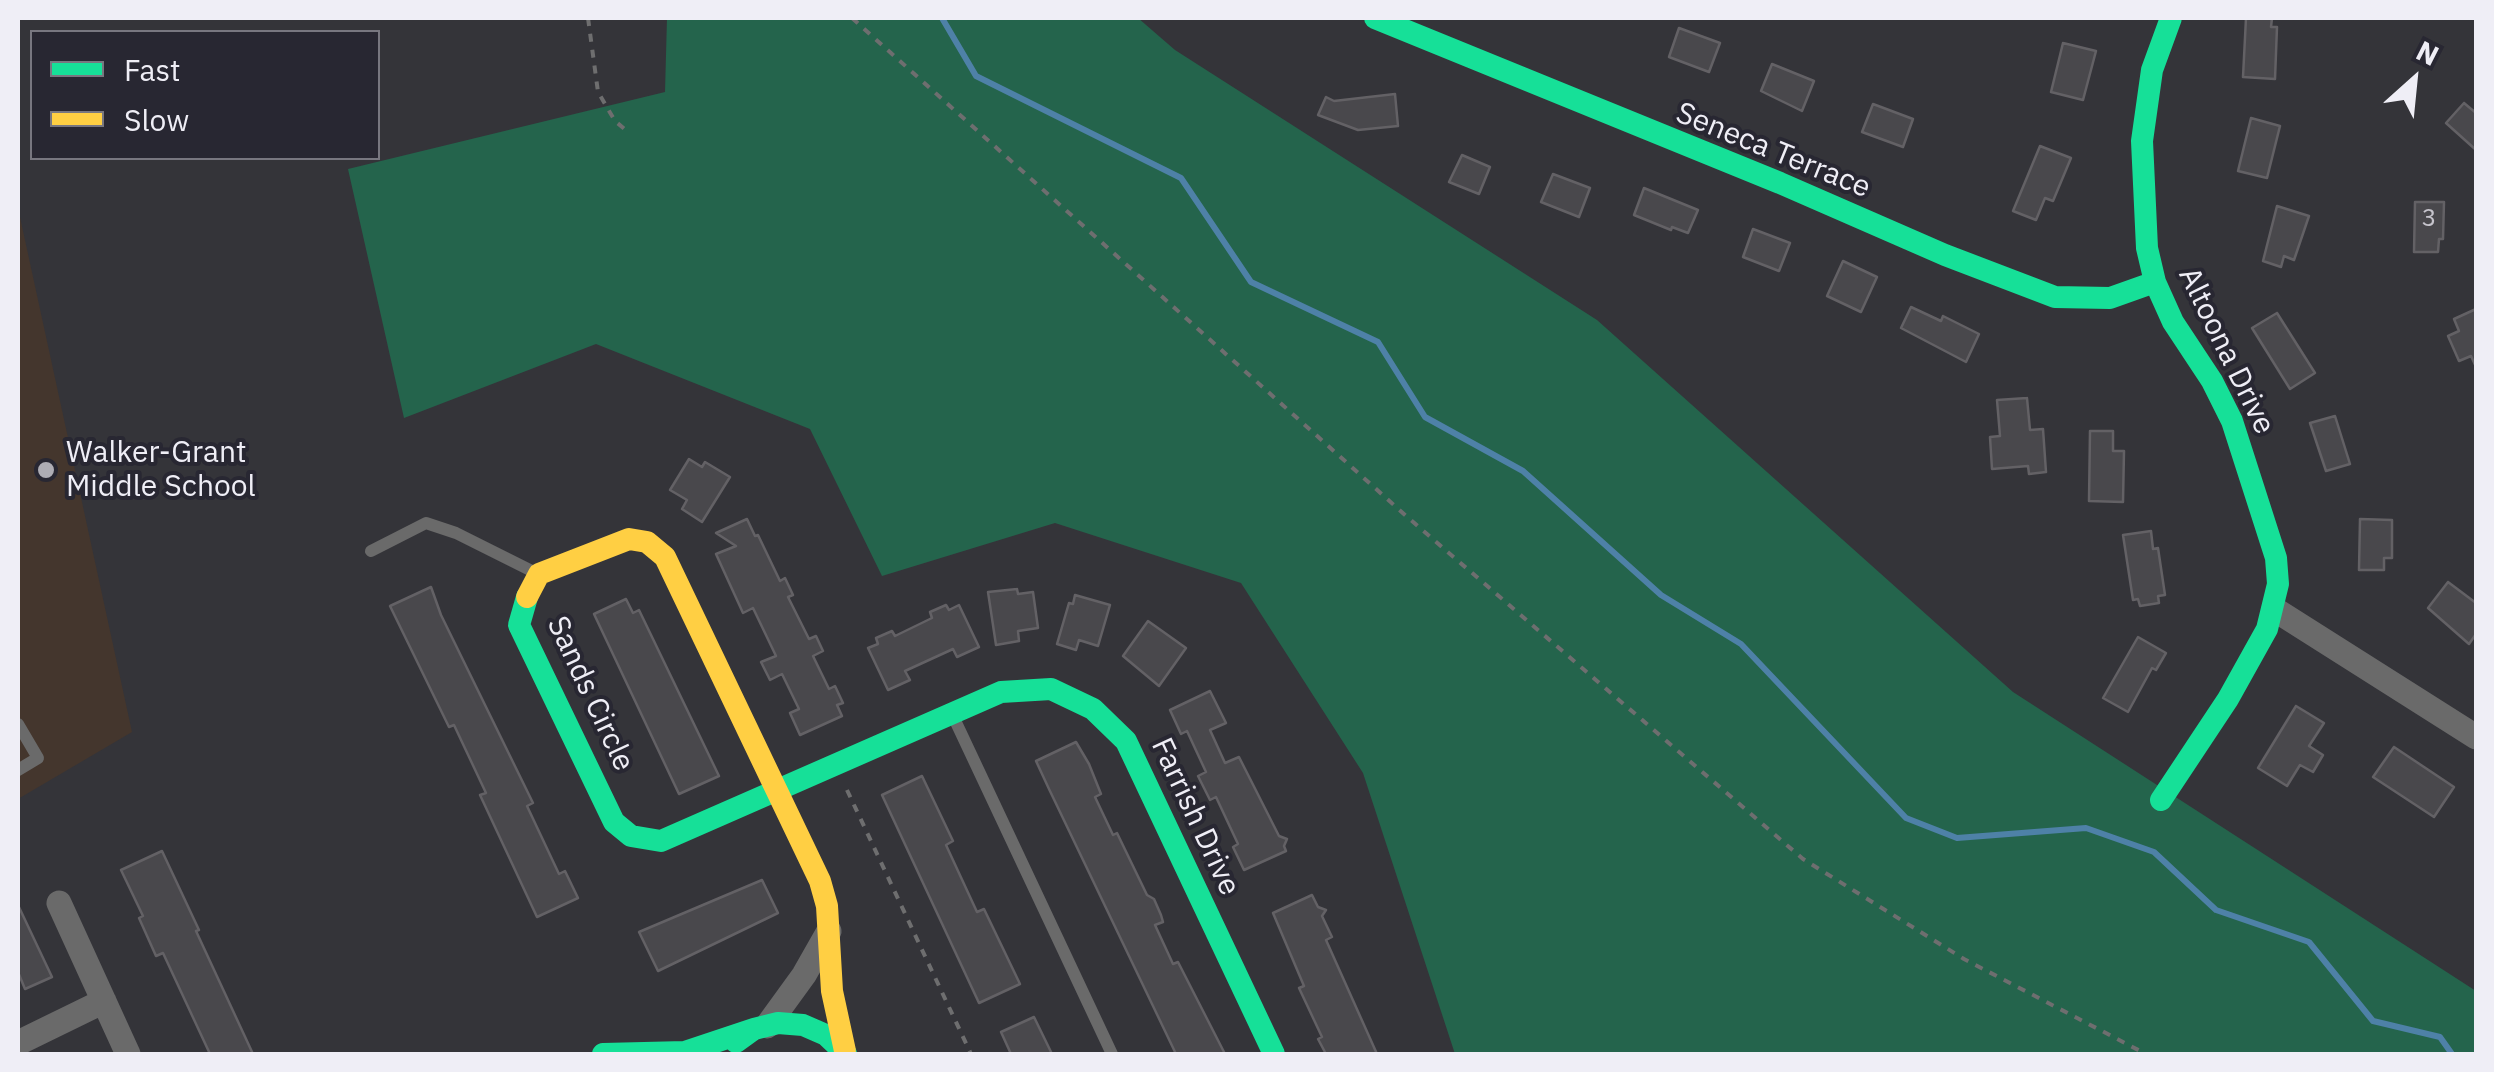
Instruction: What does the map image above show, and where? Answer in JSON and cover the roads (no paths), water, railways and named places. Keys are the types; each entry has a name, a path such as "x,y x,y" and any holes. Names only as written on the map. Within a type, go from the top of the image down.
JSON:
{"street":[{"name":"Seneca Terrace","path":"1375,18 2041,292 2082,300 2110,298 2155,282"},
{"name":"Altoona Drive","path":"2161,800 2228,700 2267,630 2278,584 2276,558 2232,422 2212,380 2173,322 2155,282 2147,248 2142,141 2152,70 2171,18"},
{"path":"539,574 630,540 647,542 665,557 820,881 827,906 832,991 845,1053"},
{"name":"Sands Circle","path":"539,574 522,604 519,625 614,822 630,836 662,842 775,790"},
{"path":"2274,609 2476,736"},
{"name":"Farrish Drive","path":"775,790 1001,692 1051,690 1093,709 1126,740 1274,1054"},
{"path":"60,903 128,1054"},
{"path":"725,1054 734,1042 761,1028 804,974 829,931"},
{"path":"18,1043 104,1001"},
{"path":"603,1054 685,1052 778,1023 803,1024 826,1035 845,1053"}],"lane":[{"path":"371,551 426,523 456,533 539,574"},
{"path":"952,714 1112,1054"},
{"path":"18,724 38,758 18,770"}],"waterway":[{"path":"942,18 976,76 1181,178 1251,282 1378,342 1425,417 1523,471 1661,595 1741,644 1906,818 1957,838 2086,828 2154,852 2216,910 2309,942 2373,1021 2440,1037 2452,1054"}],"place":[{"name":"Walker-Grant Middle School","path":"46,470"}]}
